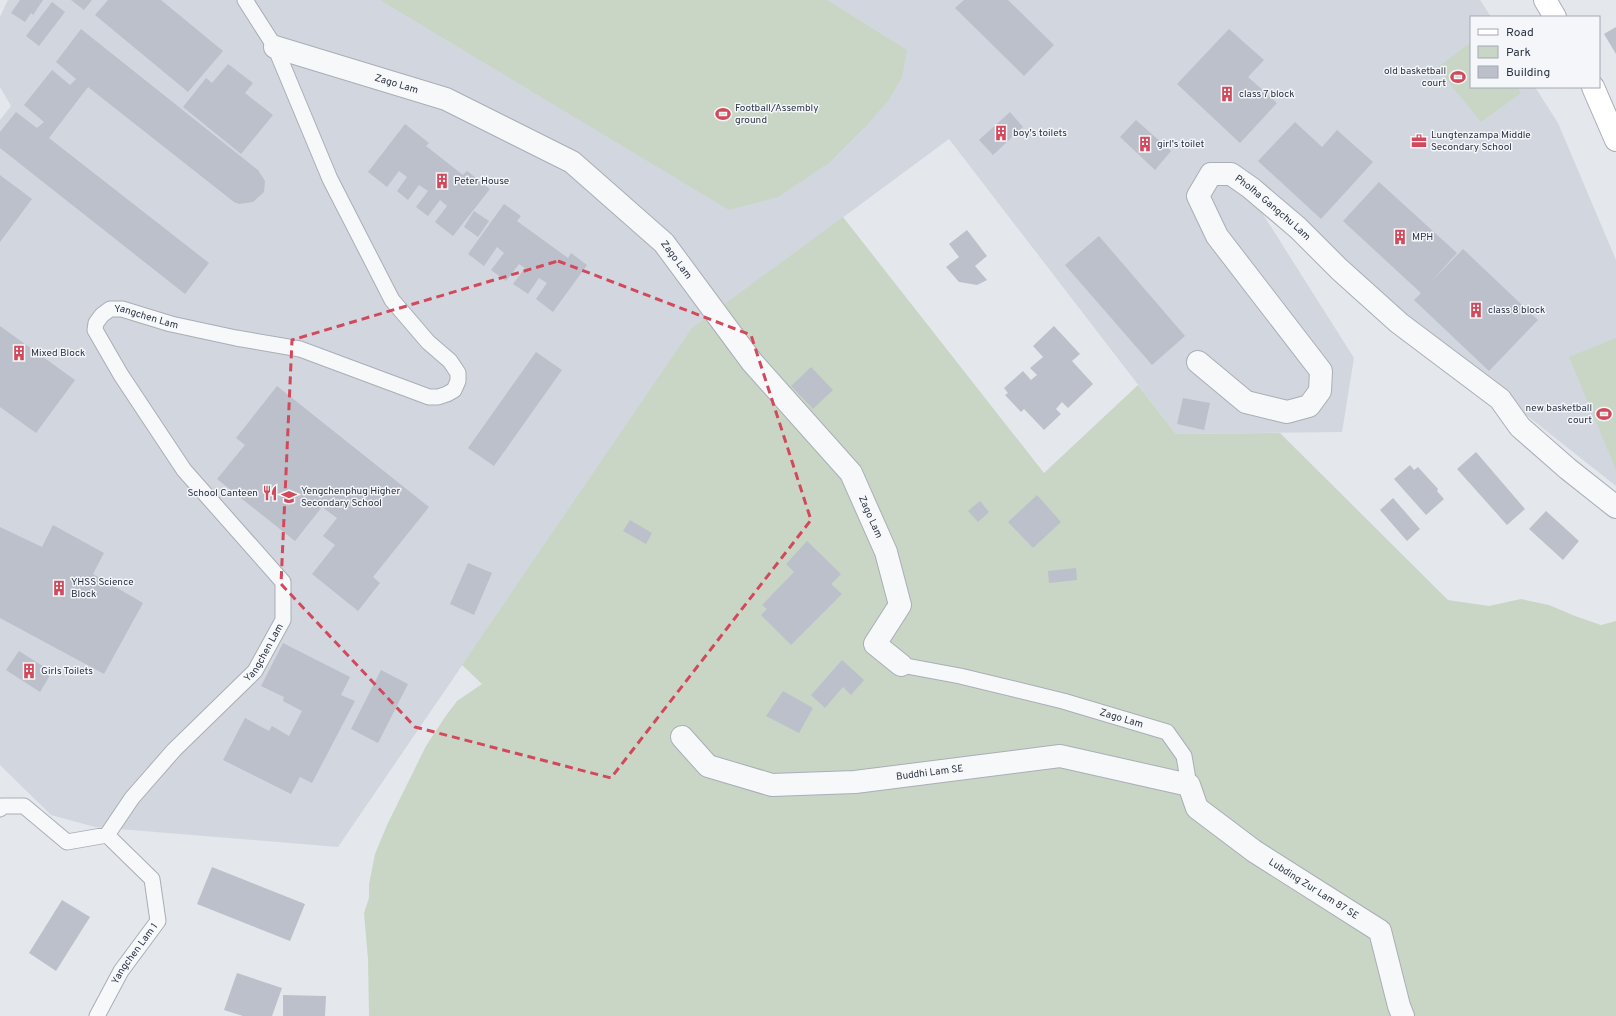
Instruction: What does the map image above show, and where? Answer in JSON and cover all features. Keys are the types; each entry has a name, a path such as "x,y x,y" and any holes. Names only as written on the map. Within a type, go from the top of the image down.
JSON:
{"main road":[{"path":"1545,0 1554,16"},
{"path":"1593,88 1616,140"}],"street":[{"name":"Zago Lam","path":"275,47 446,99 572,162 664,243 752,362 851,473 886,552 900,606 875,644 901,665"},
{"name":"Pholha Gangchu Lam","path":"1198,362 1246,402 1288,412 1310,406 1320,391 1321,371 1217,236 1198,196 1211,174 1231,174 1251,188 1298,228 1339,269 1399,323 1500,399 1520,427 1568,469 1616,507"},
{"name":"Buddhi Lam SE","path":"682,737 708,766 772,785 855,782 1060,756 1189,785"},
{"name":"Lubding Zur Lam 87 SE","path":"1189,785 1197,808 1254,851 1380,931 1399,1006 1403,1016"}],"lane":[{"name":"Yangchen Lam","path":"107,835 132,798 174,750 255,671 283,620 283,582 184,470 121,375 95,330 96,323 102,315 110,309 122,309 171,324 236,338 300,349 429,397 438,398 447,394 454,390 458,382 458,373 450,362 428,342 392,300 330,179 275,47 245,0"},
{"name":"Zago Lam","path":"901,665 960,676 1063,701 1167,732 1184,756 1189,785"},
{"path":"0,809 2,806 24,806 67,842 107,835"},
{"name":"Yangchen Lam 1","path":"96,1016 121,971 158,922 152,879 107,835"}],"highlighted area":[{"path":"558,261 751,335 811,520 611,778 415,727 281,584 292,340"}],"shaded area":[{"name":"Yengchenphug Higher Secondary School","path":"8,0 1480,0 1490,16 1470,16 1470,88 1536,88 1558,123 1616,260 1616,486 1254,200 1354,358 1342,432 1176,434 949,139 692,329 338,847 95,827 51,815 0,765 0,120 11,106 0,87 0,17"}],"green space":[{"name":"Football/Assembly ground","path":"380,0 827,0 907,50 902,77 888,101 865,127 829,163 778,197 729,210"},
{"name":"old basketball court","path":"1470,43 1470,88 1518,88 1521,93 1481,122 1437,68"},
{"path":"843,217 1044,473 1138,385 1176,434 1280,433 1448,600 1489,606 1521,599 1549,605 1601,625 1616,621 1616,1016 369,1016 368,959 364,913 369,898 369,884 375,854 387,825 426,746 457,701 482,684 462,665 692,328"},
{"name":"new basketball court","path":"1616,338 1616,470 1569,357"}],"building":[{"path":"20,0 43,0 33,15 31,13 25,22 11,13"},
{"path":"71,0 92,0 84,10"},
{"path":"108,0 161,0 223,51 188,92 95,15"},
{"path":"964,0 1008,0 1054,45 1024,76 955,8"},
{"path":"52,2 65,12 39,46 26,36"},
{"path":"1616,27 1616,54 1604,34"},
{"path":"81,29 258,170 265,181 264,192 253,202 239,204 234,202 88,87 49,138 209,263 185,294 0,148 0,132 16,112 37,128 44,122 24,105 52,70 70,85 76,79 56,62"},
{"name":"class 7 block","path":"1229,29 1264,60 1248,77 1277,103 1240,143 1177,84"},
{"path":"228,64 253,83 245,93 273,115 241,154 183,107 206,78 212,83"},
{"name":"boy's toilets","path":"1010,112 1023,127 993,155 979,140"},
{"name":"girl's toilet","path":"1136,120 1171,151 1155,170 1120,137"},
{"name":"class 7 block","path":"1295,122 1322,147 1337,130 1373,162 1321,219 1258,161"},
{"name":"Peter House","path":"405,124 429,143 426,146 463,175 467,171 490,189 453,236 435,222 447,206 440,200 428,216 416,207 428,191 419,185 408,200 397,191 407,177 399,171 387,187 368,172"},
{"path":"0,175 32,199 0,242"},
{"path":"1379,182 1457,253 1429,284 1463,249 1538,320 1489,371 1414,300 1421,293 1343,221"},
{"path":"504,204 521,216 517,221 568,258 571,253 587,265 553,312 536,299 547,283 539,278 528,294 513,284 525,268 519,264 506,281 491,270 504,253 497,247 484,266 468,254"},
{"path":"474,211 489,221 478,237 464,227"},
{"path":"967,230 987,256 975,266 987,280 977,285 959,282 946,267 959,257 949,244"},
{"path":"1099,236 1185,336 1152,365 1065,265"},
{"name":"Mixed Block","path":"0,326 75,380 36,433 0,407"},
{"path":"1054,326 1080,354 1072,361 1093,384 1068,408 1062,402 1056,409 1061,414 1044,430 1024,409 1021,412 1005,395 1008,393 1004,388 1023,371 1031,380 1037,375 1030,368 1043,357 1033,346"},
{"path":"536,352 562,370 494,466 468,448"},
{"path":"811,367 833,390 813,409 791,386"},
{"path":"277,386 429,507 373,577 380,583 358,611 312,574 335,545 323,536 337,518 322,507 295,541 217,479 245,445 236,438"},
{"path":"1183,398 1210,403 1204,430 1177,424"},
{"path":"1476,452 1525,509 1507,525 1457,469"},
{"path":"1410,465 1414,470 1418,467 1438,489 1437,491 1444,499 1426,515 1394,479"},
{"path":"1037,495 1061,522 1033,548 1008,522"},
{"path":"1393,498 1420,529 1407,541 1380,510"},
{"path":"980,501 989,512 978,522 968,511"},
{"path":"1546,511 1579,541 1563,560 1529,529"},
{"path":"630,520 652,533 646,544 623,531"},
{"name":"YHSS Science Block","path":"53,525 104,553 93,574 143,603 104,674 0,618 0,527 42,547"},
{"path":"807,541 841,574 831,584 842,594 791,645 761,615 767,609 762,605 794,572 786,564"},
{"path":"468,563 492,573 474,615 450,604"},
{"path":"1076,568 1077,580 1049,583 1048,571"},
{"path":"283,643 350,677 341,695 355,701 312,783 300,777 291,794 223,760 245,718 269,731 272,726 289,736 302,711 283,701 284,697 261,686"},
{"name":"Girls Toilets","path":"19,651 52,672 40,692 6,670"},
{"path":"842,660 864,680 851,695 843,687 825,708 811,695"},
{"path":"381,670 408,684 378,743 351,729"},
{"path":"783,691 813,708 799,733 766,716"},
{"path":"212,867 305,904 290,941 197,904"},
{"path":"62,900 90,917 56,971 29,953"},
{"path":"237,973 282,988 272,1016 243,1016 224,1010"},
{"path":"283,995 326,996 325,1016 283,1016"}],"place":[{"name":"old basketball court","path":"1458,77"},
{"name":"class 7 block","path":"1227,94"},
{"name":"Football/Assembly ground","path":"723,114"},
{"name":"boy's toilets","path":"1001,133"},
{"name":"Lungtenzampa Middle Secondary School","path":"1419,141"},
{"name":"girl's toilet","path":"1145,144"},
{"name":"Peter House","path":"442,181"},
{"name":"MPH","path":"1400,237"},
{"name":"class 8 block","path":"1476,310"},
{"name":"Mixed Block","path":"19,353"},
{"name":"new basketball court","path":"1604,414"},
{"name":"School Canteen","path":"270,493"},
{"name":"Yengchenphug Higher Secondary School","path":"289,497"},
{"name":"YHSS Science Block","path":"59,588"},
{"name":"Girls Toilets","path":"29,671"}]}
